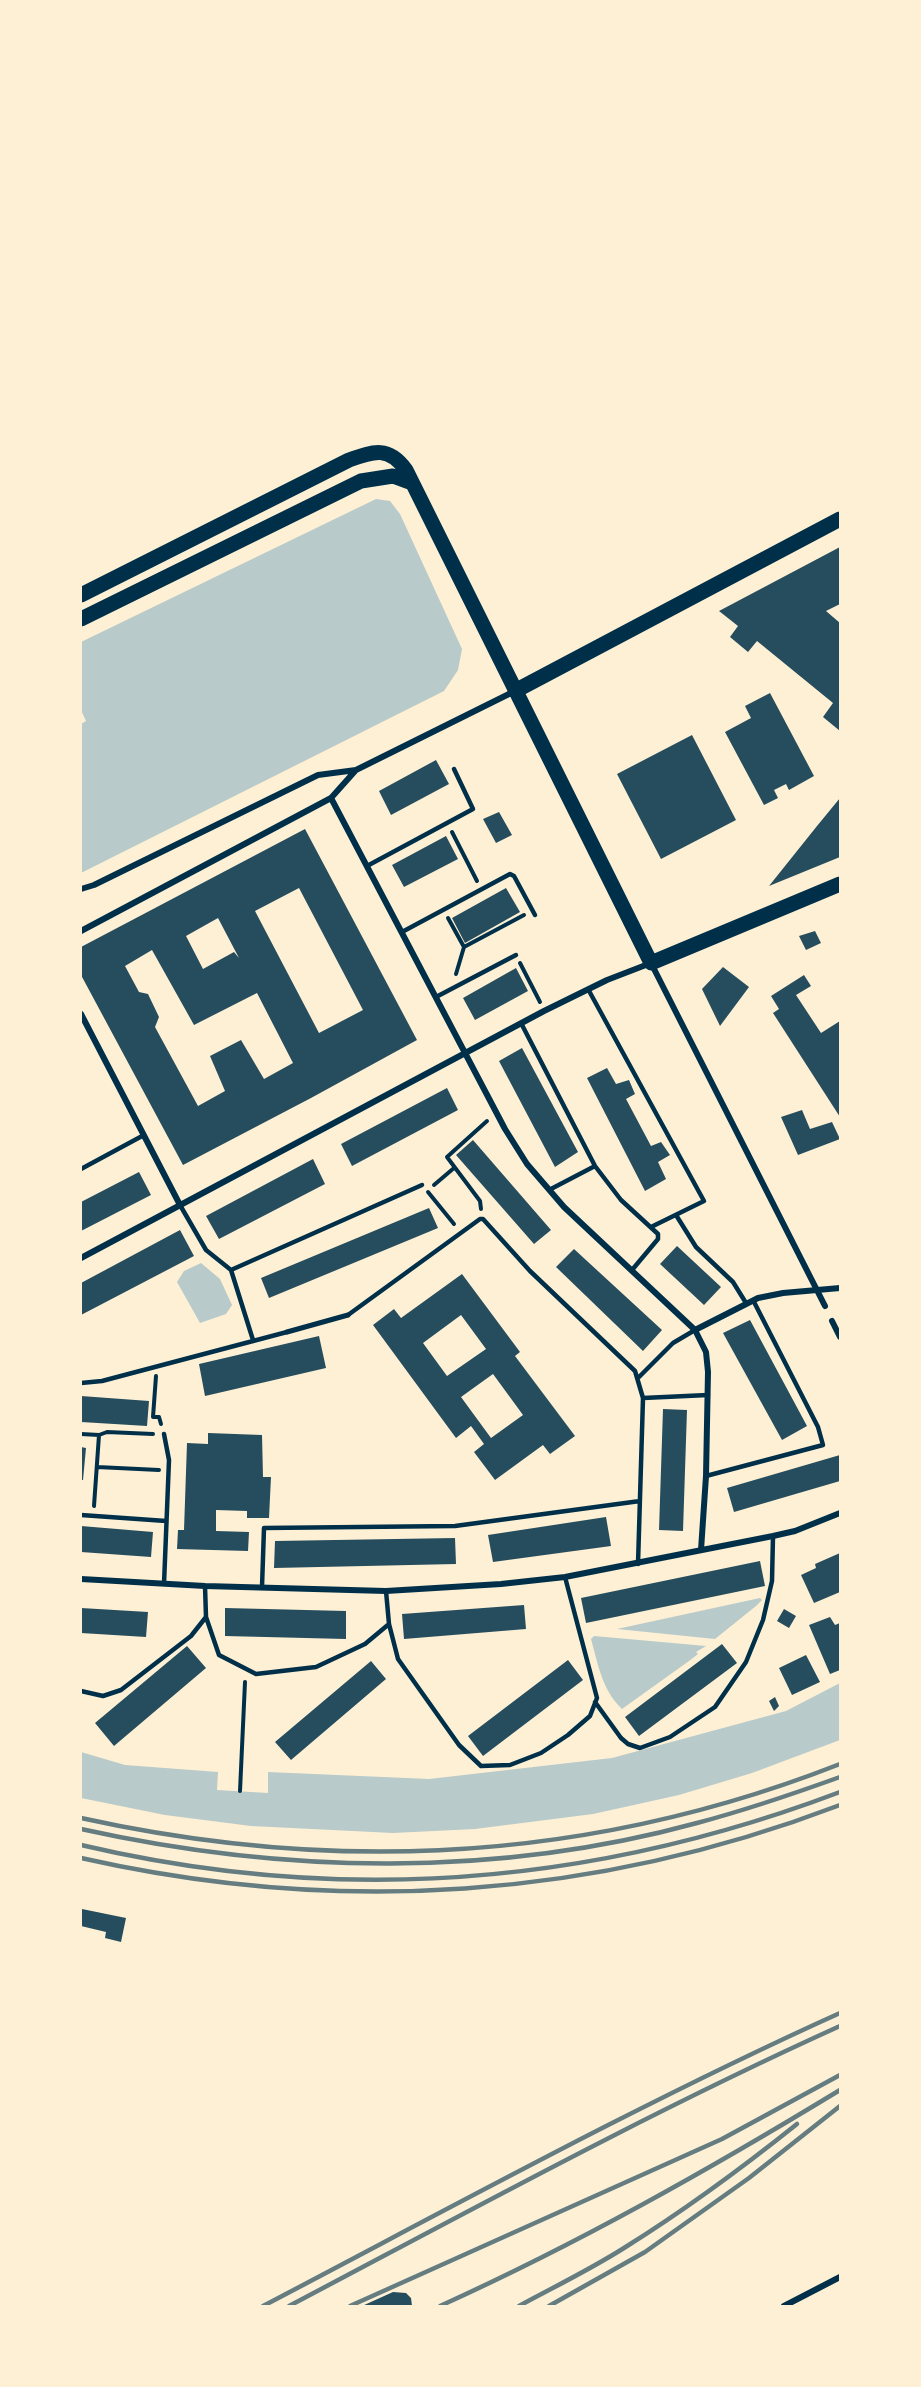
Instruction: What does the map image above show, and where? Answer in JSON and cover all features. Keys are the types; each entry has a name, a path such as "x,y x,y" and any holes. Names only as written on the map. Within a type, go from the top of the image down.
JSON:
{"main road":[{"path":"81,595 349,460 364,454 387,453 398,458 412,483 651,963 840,884"},
{"path":"81,619 361,481 393,476 412,483"},
{"path":"516,690 840,519"}],"street":[{"path":"81,889 94,885 318,775 356,770 516,690"},
{"path":"81,931 332,798 356,770"},
{"path":"332,798 465,1053 527,1164 549,1190 695,1330 707,1359 708,1395 701,1550"},
{"path":"81,1258 544,1011 588,989 651,963 825,1306"},
{"path":"81,1014 180,1205"},
{"path":"695,1330 750,1302 770,1295 840,1288"},
{"path":"287,1332 348,1315"},
{"path":"832,1321 840,1337"},
{"path":"81,1579 205,1586 386,1591 501,1584 565,1577 773,1536 795,1531 840,1513"},
{"path":"784,2306 840,2277"}],"lane":[{"path":"367,866 474,808 454,770"},
{"path":"402,932 512,874 533,913"},
{"path":"436,997 516,955"},
{"path":"588,989 704,1201 651,1227"},
{"path":"521,1023 595,1166 629,1209 651,1227 658,1238 632,1270"},
{"path":"81,1169 144,1135"},
{"path":"549,1190 595,1166"},
{"path":"231,1270 422,1185"},
{"path":"180,1205 206,1250 231,1270 253,1340"},
{"path":"676,1215 691,1240 750,1302 818,1427 823,1445 706,1476"},
{"path":"348,1315 481,1219 530,1271 632,1366 638,1378 643,1398 638,1564"},
{"path":"638,1378 673,1343 695,1330"},
{"path":"81,1383 102,1381 287,1332"},
{"path":"643,1398 708,1395"},
{"path":"164,1434 168,1450 164,1584"},
{"path":"262,1587 263,1528 455,1526 640,1501"},
{"path":"81,1515 166,1521"},
{"path":"595,1702 621,1738 628,1744 640,1748 670,1737 715,1707 746,1662 763,1620 772,1581 773,1536"},
{"path":"386,1591 389,1624 398,1659 459,1745 482,1766 510,1765 541,1753 568,1735 590,1716 597,1698 565,1577"},
{"path":"205,1586 206,1617 219,1655 256,1674 316,1667 365,1644 389,1624"},
{"path":"81,1691 103,1696 121,1690 191,1636 206,1617"}],"path":[{"path":"447,823 481,889"},
{"path":"444,909 464,947"},
{"path":"453,988 460,952 464,947 533,913"},
{"path":"516,955 544,1011"},
{"path":"481,1219 481,1203 448,1161 448,1154 481,1125 498,1114"},
{"path":"427,1191 454,1168"},
{"path":"422,1185 462,1234"},
{"path":"81,1434 99,1435 107,1432 164,1434 159,1417 153,1417 156,1367"},
{"path":"93,1516 99,1435"},
{"path":"97,1467 168,1471"},
{"path":"240,1791 246,1669"}],"shaded area":[{"path":"376,499 390,501 400,514 462,649 458,670 444,691 81,873 81,724 86,721 81,710 81,642"},
{"path":"201,1263 220,1279 232,1305 226,1314 200,1323 177,1282 184,1271"},
{"path":"760,1598 762,1600 756,1606 715,1639 617,1629"},
{"path":"594,1636 706,1646 696,1652 698,1654 689,1661 622,1709 605,1685 591,1639"},
{"path":"840,1683 840,1740 752,1773 679,1795 593,1814 475,1829 393,1833 251,1826 165,1815 81,1798 81,1752 125,1765 218,1772 217,1790 268,1793 268,1772 429,1779 612,1758 786,1711"}],"building":[{"path":"840,547 840,604 826,611 840,623 840,731 823,717 833,703 757,641 748,652 730,637 738,626 719,611"},
{"path":"770,693 814,776 789,790 786,784 774,790 778,798 764,805 725,732 751,718 745,706"},
{"path":"692,735 736,820 661,859 617,774"},
{"path":"436,760 449,784 391,815 379,791"},
{"path":"840,798 840,857 769,886 817,826"},
{"path":"499,812 512,835 496,843 483,819"},
{"path":"305,829 417,1040 183,1165 81,975 81,947","holes":["299,888 363,1010 319,1033 255,911","218,918 239,958 234,952 203,969 186,936","152,950 194,1025 257,993 293,1063 264,1079 241,1040 210,1056 225,1091 198,1106 155,1027 159,1017 148,994 139,992 125,966"]},
{"path":"446,836 458,859 404,887 392,865"},
{"path":"506,888 520,912 465,943 452,918"},
{"path":"815,931 821,943 806,950 799,936"},
{"path":"723,967 749,987 720,1026 702,989"},
{"path":"516,968 528,991 475,1020 463,998"},
{"path":"804,975 811,986 796,995 821,1033 840,1021 840,1117 773,1013 779,1009 771,996"},
{"path":"522,1048 578,1152 555,1167 499,1061"},
{"path":"607,1068 616,1084 629,1080 635,1094 626,1099 651,1146 661,1142 670,1155 658,1162 666,1179 645,1191 587,1078"},
{"path":"447,1088 458,1110 352,1166 341,1144"},
{"path":"802,1110 810,1129 832,1122 840,1139 798,1155 781,1117"},
{"path":"473,1140 551,1230 534,1244 456,1155"},
{"path":"313,1159 325,1184 219,1239 206,1216"},
{"path":"139,1172 151,1195 81,1231 81,1202"},
{"path":"429,1208 438,1228 269,1298 261,1278"},
{"path":"180,1230 194,1256 81,1315 81,1283"},
{"path":"677,1246 721,1287 704,1305 660,1264"},
{"path":"574,1249 662,1330 643,1351 556,1267"},
{"path":"462,1274 520,1352 515,1356 575,1436 550,1454 543,1445 495,1480 474,1452 484,1444 471,1426 456,1438 373,1325 394,1309 401,1318","holes":["461,1315 486,1349 447,1376 423,1343","493,1374 523,1415 491,1438 461,1397"]},
{"path":"750,1320 807,1426 782,1440 723,1333"},
{"path":"319,1336 326,1368 205,1396 199,1364"},
{"path":"81,1396 149,1401 147,1426 81,1422"},
{"path":"663,1409 687,1410 683,1531 659,1530"},
{"path":"208,1433 262,1435 263,1477 271,1477 269,1518 247,1518 247,1511 216,1510 216,1531 249,1532 248,1551 177,1549 178,1530 184,1530 187,1443 208,1444"},
{"path":"81,1447 86,1448 83,1480 81,1480"},
{"path":"840,1455 840,1481 734,1512 727,1488"},
{"path":"606,1517 611,1546 493,1562 488,1535"},
{"path":"81,1526 153,1532 151,1557 81,1552"},
{"path":"455,1538 456,1564 274,1568 275,1541"},
{"path":"840,1553 840,1592 814,1603 801,1575 816,1568 815,1564"},
{"path":"760,1561 765,1586 586,1623 581,1598"},
{"path":"524,1605 526,1629 404,1639 402,1614"},
{"path":"81,1608 148,1612 146,1637 81,1633"},
{"path":"225,1608 346,1611 346,1639 225,1636"},
{"path":"784,1609 796,1616 789,1628 777,1621"},
{"path":"830,1617 835,1625 840,1623 840,1670 830,1674 809,1625"},
{"path":"722,1644 737,1663 639,1736 625,1717"},
{"path":"187,1646 206,1668 114,1746 95,1723"},
{"path":"806,1655 820,1682 792,1695 779,1668"},
{"path":"568,1660 583,1680 483,1756 468,1736"},
{"path":"371,1661 386,1679 291,1760 275,1742"},
{"path":"775,1697 779,1706 774,1711 769,1701"},
{"path":"82,1909 126,1918 121,1942 105,1938 106,1932 81,1926"},
{"path":"393,2292 406,2293 411,2298 412,2306 362,2306"}],"railway":[{"path":"81,1818 178,1836 274,1847 369,1852 465,1849 559,1839 653,1821 747,1797 840,1764"},
{"path":"81,1829 158,1844 235,1855 390,1864 467,1861 544,1853 621,1841 733,1813 840,1777"},
{"path":"81,1845 178,1864 274,1876 370,1880 465,1877 559,1866 653,1849 747,1824 840,1792"},
{"path":"81,1858 177,1876 273,1887 369,1892 465,1889 560,1878 654,1861 747,1837 840,1805"},
{"path":"263,2306 621,2118 840,2013"},
{"path":"289,2306 631,2127 840,2026"},
{"path":"350,2306 722,2139 840,2075"},
{"path":"440,2306 593,2231 840,2090"},
{"path":"549,2306 645,2252 749,2178 840,2106"},
{"path":"519,2306 647,2234 713,2188 797,2124"}]}
